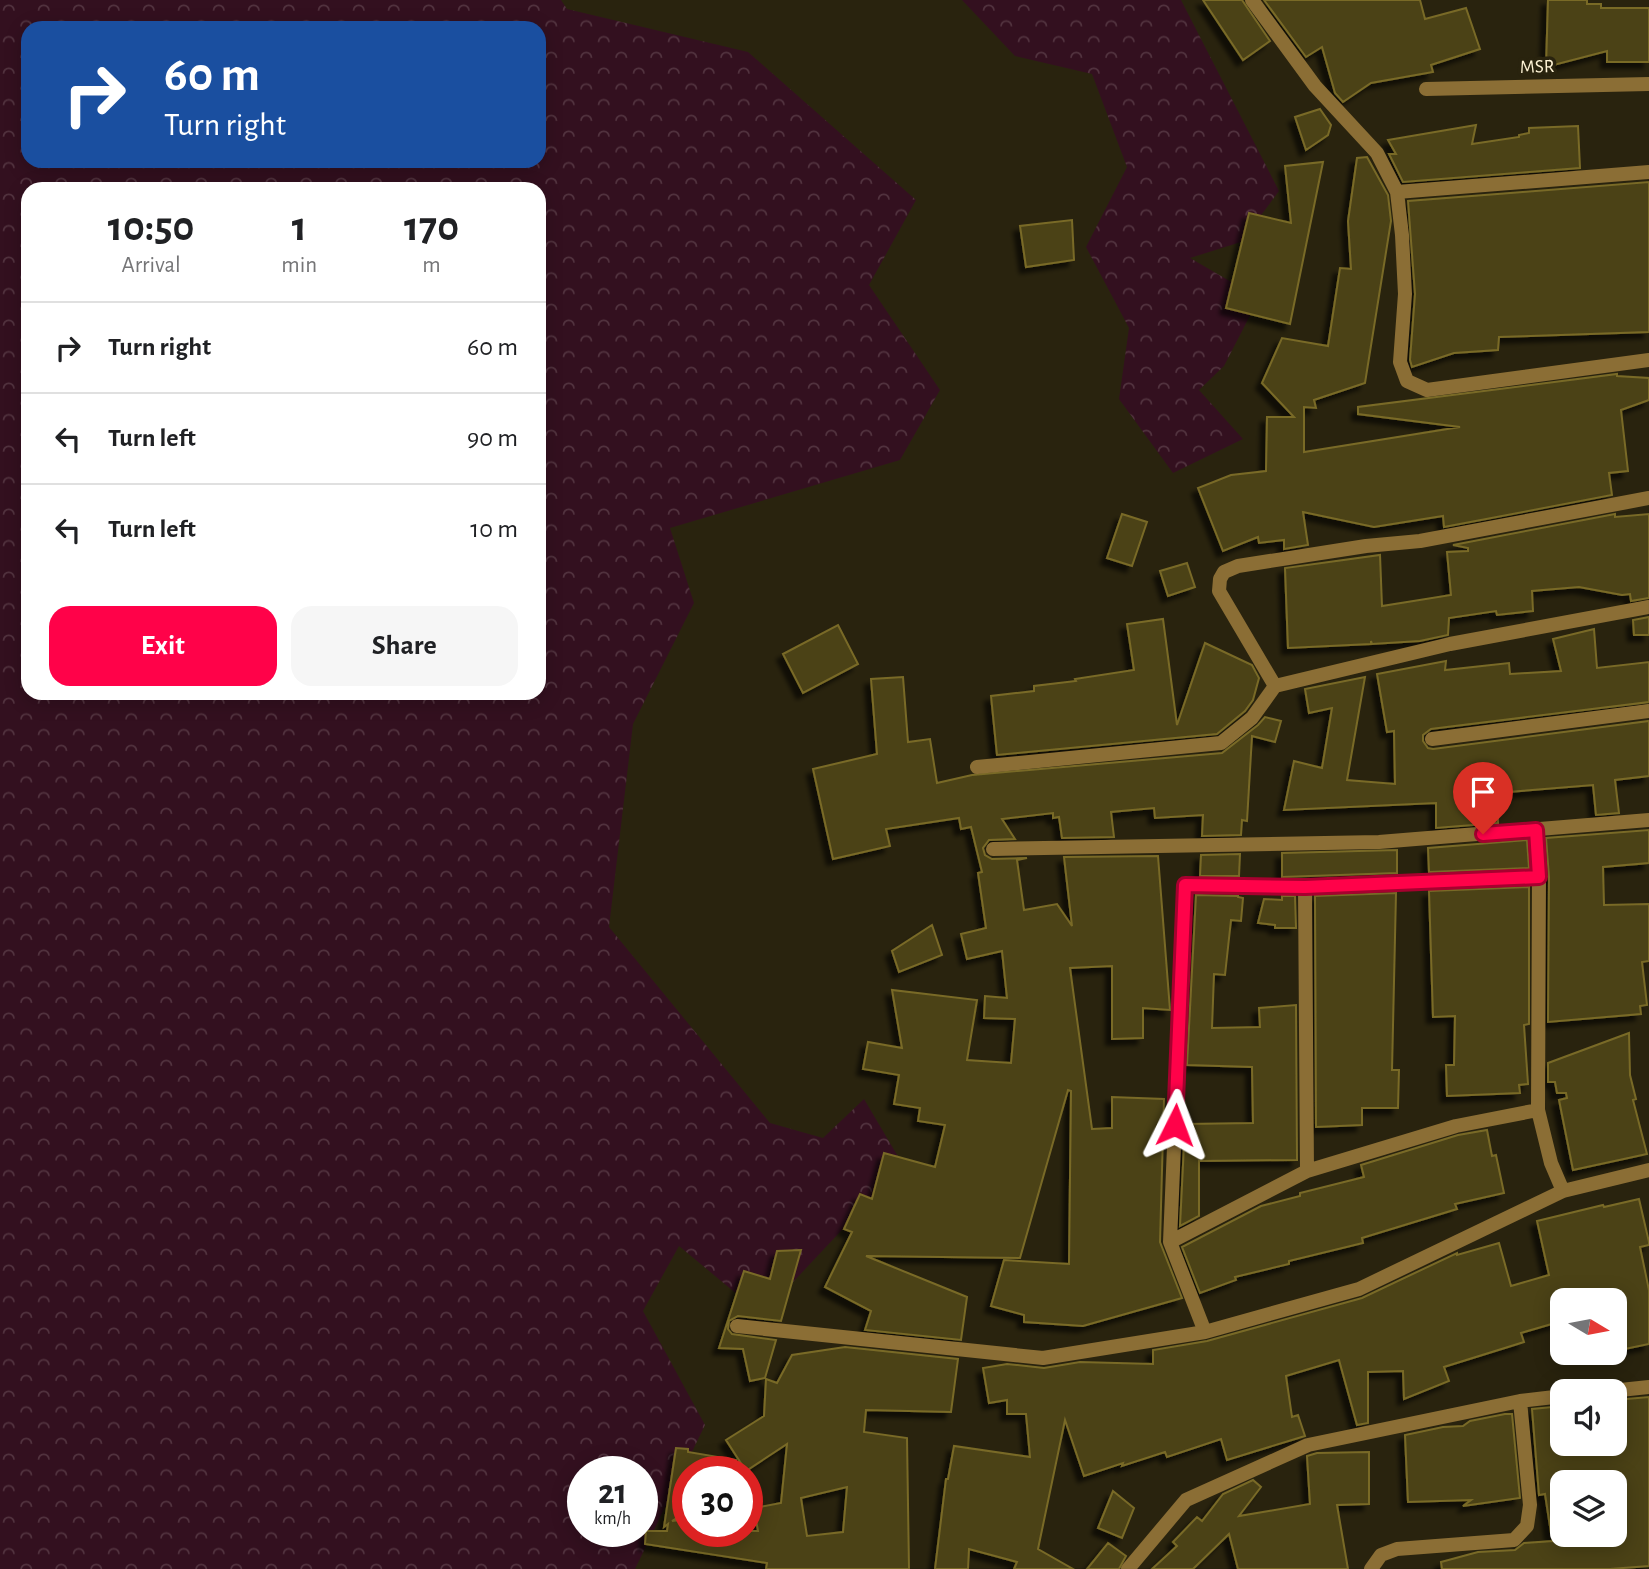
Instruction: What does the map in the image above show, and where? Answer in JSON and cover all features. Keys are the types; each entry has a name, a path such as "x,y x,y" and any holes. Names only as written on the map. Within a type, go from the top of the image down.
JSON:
{"street":[{"path":"1252,0 1315,86 1377,153 1397,192 1405,294 1400,362 1407,382 1427,390 1649,360"},
{"name":"MSR","path":"1426,89 1649,83"},
{"path":"1397,192 1649,172"},
{"path":"1275,686 1219,591 1224,572 1238,566 1366,546 1420,541 1649,498"},
{"path":"977,767 1221,743 1252,718 1275,686 1450,645 1649,607"},
{"path":"1432,739 1649,711"},
{"path":"993,849 1378,842 1649,820"},
{"path":"1536,830 1539,877 1538,1110 1551,1163 1563,1191"},
{"path":"1205,1332 1170,1242 1185,885 1305,887 1539,877"},
{"path":"1305,887 1307,1171"},
{"path":"1170,1242 1307,1171 1456,1126 1538,1110"},
{"path":"737,1326 1043,1358 1205,1332 1359,1289 1563,1191 1649,1170"},
{"path":"1627,1389 1649,1387"},
{"path":"1128,1569 1185,1500 1308,1445 1520,1401 1550,1398"},
{"path":"1371,1569 1381,1555 1397,1549 1514,1540 1527,1526 1530,1505 1520,1401"}],"green space":[{"path":"0,0 561,0 567,9 748,52 916,200 869,285 940,390 900,460 670,528 694,603 633,724 609,927 770,1123 823,1138 864,1099 903,1165 762,1315 679,1246 643,1311 705,1425 690,1456 672,1456 672,1493 658,1522 658,1456 567,1456 567,1547 646,1547 635,1569 0,1569"},
{"path":"962,0 1181,0 1279,191 1241,242 1190,258 1259,298 1224,366 1199,390 1243,439 1173,473 1119,399 1129,328 1086,247 1127,167 1092,74 1015,56"}],"building":[{"path":"1203,0 1242,0 1270,41 1243,60"},
{"path":"1264,0 1420,0 1425,19 1466,8 1480,49 1431,65 1433,72 1371,83 1343,102 1335,93 1322,47 1306,57"},
{"path":"1548,0 1587,0 1587,4 1601,4 1601,8 1649,8 1649,62 1607,62 1607,51 1546,67"},
{"path":"1320,109 1331,125 1328,135 1306,150 1295,117"},
{"path":"1476,125 1472,144 1519,137 1529,133 1529,128 1578,126 1580,168 1403,182 1389,154 1396,154 1388,140"},
{"path":"1367,157 1388,195 1391,221 1365,383 1314,400 1316,408 1304,407 1304,452 1460,427 1358,414 1358,407 1617,374 1649,378 1649,400 1621,410 1628,471 1609,473 1612,495 1444,527 1443,516 1374,527 1303,512 1308,545 1284,549 1284,540 1259,543 1258,537 1223,551 1198,488 1231,475 1266,471 1267,417 1294,417 1262,383 1282,338 1328,346 1340,268 1351,269 1348,221 1357,158"},
{"path":"1323,162 1290,324 1226,308 1249,213 1291,223 1285,166"},
{"path":"1649,182 1649,332 1499,337 1498,350 1454,353 1412,367 1410,360 1415,294 1408,201"},
{"path":"1072,220 1074,260 1026,267 1020,226"},
{"path":"1122,514 1147,522 1132,566 1107,558"},
{"path":"1615,514 1615,517 1649,514 1649,598 1631,601 1630,594 1579,587 1532,591 1533,611 1497,615 1496,611 1449,618 1448,635 1420,641 1372,644 1371,641 1371,644 1288,648 1285,568 1380,555 1382,606 1451,595 1447,552 1468,551 1468,548 1453,545"},
{"path":"1187,563 1195,587 1168,596 1160,571"},
{"path":"1649,617 1649,635 1634,635 1633,620"},
{"path":"1163,619 1177,725 1205,643 1252,665 1259,678 1253,700 1245,711 1217,734 997,755 991,696 1034,691 1034,686 1134,670 1127,624"},
{"path":"838,625 858,664 803,693 783,654"},
{"path":"1594,629 1597,668 1649,662 1649,702 1431,729 1423,735 1423,741 1428,748 1433,749 1649,721 1649,776 1615,780 1619,813 1596,815 1593,785 1497,793 1498,823 1436,828 1436,803 1284,810 1294,761 1322,768 1332,708 1309,713 1305,689 1365,677 1347,780 1395,784 1394,731 1387,732 1377,674 1446,661 1445,670 1509,663 1510,674 1561,671 1553,639"},
{"path":"903,677 908,742 930,739 937,783 972,775 1222,753 1265,717 1281,721 1275,742 1252,736 1247,821 1242,820 1241,835 1202,836 1203,815 1155,818 1154,808 1111,812 1114,837 1062,838 1059,817 1053,818 1053,813 1002,819 1015,839 989,840 983,848 985,855 992,859 1027,858 1017,860 1024,910 1057,904 1072,926 1064,857 1158,856 1170,1010 1143,1008 1143,1038 1112,1039 1112,966 1070,968 1092,1129 1112,1128 1112,1097 1164,1099 1160,1242 1182,1298 1083,1326 1024,1322 1024,1315 991,1306 1004,1260 1069,1264 1071,1091 1068,1090 1020,1258 866,1256 967,1297 961,1340 865,1330 871,1311 825,1287 852,1232 844,1229 860,1194 872,1199 884,1153 935,1167 945,1125 918,1121 920,1108 894,1104 899,1075 863,1069 868,1042 902,1048 892,990 977,1000 967,1060 1011,1063 1015,1019 984,1018 985,996 1007,998 1002,951 967,959 961,934 986,928 978,873 982,872 971,827 961,829 959,818 886,829 890,846 833,859 813,769 877,754 871,679"},
{"path":"1649,830 1649,863 1603,867 1604,905 1649,904 1649,961 1642,962 1647,1005 1640,1006 1641,1014 1548,1022 1549,877 1546,838"},
{"path":"1527,840 1529,868 1429,872 1428,848"},
{"path":"1397,850 1397,873 1282,877 1282,853"},
{"path":"1240,854 1239,876 1200,876 1201,855"},
{"path":"1529,887 1529,1024 1524,1025 1528,1084 1519,1085 1520,1093 1447,1096 1446,1065 1454,1065 1455,1016 1433,1017 1429,891"},
{"path":"1396,893 1392,1070 1399,1070 1398,1108 1362,1108 1362,1125 1316,1127 1315,896"},
{"path":"1196,895 1243,898 1241,921 1231,920 1225,975 1214,974 1212,1028 1260,1027 1259,1008 1296,1005 1297,1160 1199,1161 1199,1216 1180,1226 1185,1124 1253,1123 1252,1067 1187,1065"},
{"path":"1282,896 1295,896 1296,928 1275,928 1275,925 1258,923 1264,899 1282,900"},
{"path":"932,925 942,955 899,972 892,951"},
{"path":"1629,1033 1630,1075 1636,1099 1633,1100 1647,1154 1573,1170 1559,1100 1567,1098 1566,1093 1557,1093 1555,1082 1548,1082 1548,1063"},
{"path":"1487,1130 1492,1156 1496,1155 1504,1193 1455,1204 1457,1209 1362,1238 1363,1243 1235,1277 1236,1280 1200,1293 1182,1247 1261,1206 1364,1177 1361,1165 1458,1135"},
{"path":"1639,1199 1649,1242 1649,1245 1640,1247 1649,1290 1649,1344 1628,1348 1628,1288 1550,1288 1550,1325 1521,1333 1524,1342 1444,1367 1449,1381 1404,1399 1403,1371 1368,1372 1368,1423 1357,1425 1339,1360 1286,1376 1292,1417 1298,1415 1305,1436 1227,1460 1221,1439 1167,1457 1165,1452 1084,1476 1065,1420 1038,1549 1073,1569 1014,1569 1017,1562 969,1549 968,1569 935,1569 946,1479 954,1446 1030,1457 1026,1414 1007,1414 1007,1400 989,1403 983,1368 1007,1364 1044,1368 1080,1362 1153,1364 1153,1350 1207,1341 1362,1298 1457,1253 1499,1243 1511,1286 1549,1275 1537,1221 1603,1205 1604,1207"},
{"path":"801,1250 781,1321 738,1316 729,1321 728,1329 732,1334 776,1340 765,1378 750,1381 743,1349 719,1348 744,1271 770,1279 777,1251"},
{"path":"845,1347 958,1359 951,1412 866,1410 864,1432 907,1438 909,1569 766,1569 767,1563 658,1546 658,1531 667,1531 668,1524 664,1527 672,1474 672,1547 763,1547 763,1506 781,1503 787,1444 763,1460 763,1456 736,1456 726,1440 764,1416 766,1379 777,1383 792,1355","holes":["847,1487 843,1532 807,1536 801,1498"]},
{"path":"1649,1397 1649,1566 1610,1569 1442,1569 1441,1562 1478,1552 1515,1550 1524,1543 1550,1541 1550,1547 1627,1547 1627,1470 1550,1470 1550,1526 1545,1494 1539,1495 1532,1409 1550,1407 1550,1456 1627,1456 1627,1399"},
{"path":"1512,1414 1520,1498 1463,1506 1471,1500 1408,1502 1405,1435 1463,1426 1470,1421"},
{"path":"676,1448 688,1449 688,1452 712,1456 675,1456"},
{"path":"1369,1452 1369,1504 1337,1505 1348,1569 1238,1569 1229,1534 1193,1569 1152,1569 1177,1546 1173,1542 1197,1517 1202,1521 1223,1494 1253,1480 1261,1487 1239,1516 1310,1504 1307,1456 1317,1453"},
{"path":"1113,1491 1134,1508 1122,1538 1098,1528"},
{"path":"1108,1543 1126,1556 1119,1569 1087,1569"}],"route":[{"path":"1175,1125 1185,885 1305,887 1539,877 1536,830 1483,834"}]}
